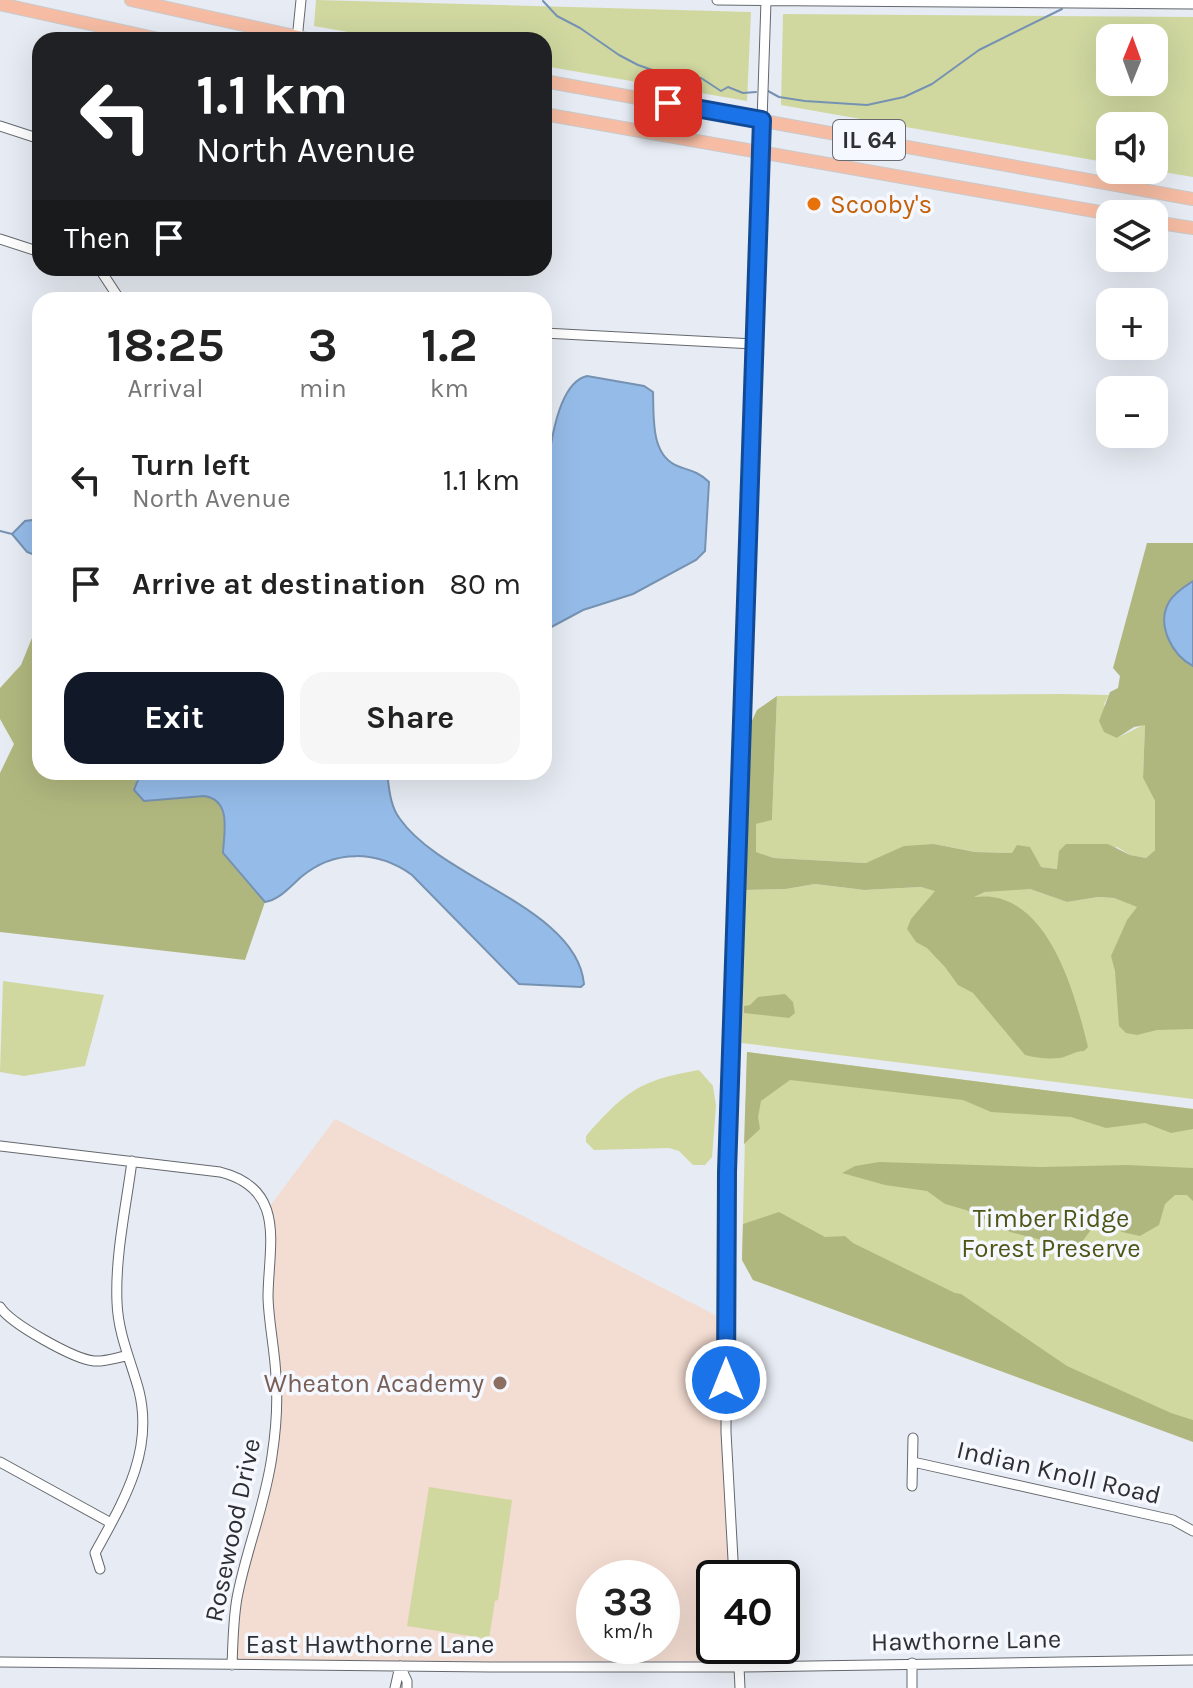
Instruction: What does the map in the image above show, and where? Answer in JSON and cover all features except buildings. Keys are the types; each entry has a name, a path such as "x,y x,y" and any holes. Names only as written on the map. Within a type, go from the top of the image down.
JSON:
{"main road":[{"path":"131,0 267,32"},
{"path":"0,4 127,32"},
{"name":"IL 64","path":"552,82 1193,199"},
{"name":"IL 64","path":"552,115 1096,211"},
{"path":"1168,224 1193,228"}],"street":[{"path":"298,32 301,0"},
{"path":"717,0 1193,4"},
{"path":"733,1560 726,1432 727,1172 766,1"},
{"path":"0,126 32,136"},
{"path":"0,239 32,249"},
{"path":"552,333 754,344"},
{"name":"Rosewood Drive","path":"0,1146 230,1175 253,1188 270,1219 268,1302 276,1377 275,1437 265,1498 237,1599 232,1665"},
{"path":"100,1569 95,1553 136,1473 142,1438 139,1394 118,1319 117,1289 132,1161"},
{"path":"0,1307 24,1327 83,1359 97,1361 126,1356"},
{"path":"912,1486 913,1438"},
{"path":"0,1462 111,1523"},
{"name":"Indian Knoll Road","path":"913,1462 1173,1520 1193,1531"},
{"name":"Hawthorne Lane","path":"740,1667 1193,1660"},
{"name":"East Hawthorne Lane","path":"0,1662 740,1667"},
{"path":"912,1663 912,1688"},
{"path":"740,1664 740,1688"},
{"path":"395,1688 400,1666"},
{"path":"400,1666 407,1688"}],"shaded area":[{"name":"Wheaton Academy","path":"335,1119 717,1316 729,1560 696,1560 696,1661 680,1661 680,1560 576,1560 576,1661 236,1662 235,1627 242,1588 274,1461 274,1244 270,1206"}],"green space":[{"path":"316,0 751,12 747,101 552,67 552,32 348,32 314,26"},
{"path":"783,14 1193,17 1193,177 1168,173 1168,112 1096,112 1096,161 781,105"},
{"path":"1147,543 1193,543 1193,1029 1157,1030 1137,1035 1126,1033 1119,1026 1111,956 1127,920 1137,907 1114,898 1067,902 1030,889 985,892 974,897 992,897 1013,904 1031,917 1046,935 1068,980 1088,1047 1062,1057 1038,1058 1025,1055 973,993 958,985 945,967 927,948 916,942 907,929 911,919 935,891 921,887 864,890 815,884 786,889 744,890 746,733 757,710 777,696 772,820 756,824 756,852 774,858 866,863 904,846 934,844 975,852 1012,853 1017,845 1030,847 1041,867 1057,869 1059,851 1066,844 1108,844 1130,855 1146,858 1155,850 1155,801 1143,778 1145,725 1134,727 1117,738 1104,732 1099,721 1110,692 1118,688 1120,676 1113,668"},
{"path":"32,638 32,780 137,780 213,797 218,803 223,816 223,853 265,902 245,960 0,932 0,773 14,744 0,719 0,688 21,665"},
{"path":"1193,692 1193,1099 742,1043 744,890 786,889 815,884 864,890 921,887 971,898 985,892 1011,888 1030,889 1067,902 1114,898 1138,907 1133,913 1157,914"},
{"path":"1109,695 1104,704 1117,738 1145,724 1143,778 1155,801 1155,850 1146,858 1130,855 1117,847 1057,869 1041,867 1012,853 975,852 934,844 866,863 774,858 755,852 756,824 772,819 777,696"},
{"path":"3,981 104,995 85,1066 24,1076 0,1072"},
{"path":"785,994 793,1002 795,1013 789,1018 744,1013 744,1006 750,1005 758,997"},
{"name":"Timber Ridge Forest Preserve","path":"747,1052 1193,1109 1193,1430 753,1280 742,1260"},
{"path":"747,1052 1193,1109 1193,1129 1171,1133 1145,1123 1106,1128 1071,1117 991,1112 963,1100 790,1080 761,1101 758,1117 760,1129 744,1144"},
{"path":"699,1070 713,1086 716,1106 712,1157 705,1165 693,1165 679,1151 669,1148 594,1150 586,1142 586,1136 600,1121 635,1090 662,1078"},
{"path":"879,1162 1193,1168 1193,1201 1187,1195 1175,1195 1165,1204 1159,1225 1140,1236 1122,1232 1108,1221 1098,1220 1077,1249 1010,1232 966,1210 945,1204 927,1191 885,1185 842,1173 855,1166"},
{"path":"779,1212 825,1237 845,1236 853,1243 961,1294 1067,1366 1193,1420 1193,1442 753,1280 742,1260 743,1224"},
{"path":"429,1487 512,1500 498,1600 495,1601 489,1639 407,1626"}],"water":[{"path":"587,376 644,386 653,392 654,425 663,455 670,462 699,474 709,482 705,551 696,560 633,594 583,610 552,627 552,441 558,415 570,389"},
{"path":"32,520 32,554 12,534 25,521"},
{"path":"1193,581 1193,666 1173,647 1164,620 1171,599"},
{"path":"138,780 388,780 397,814 420,840 534,914 558,935 576,958 584,984 581,987 519,984 412,875 370,857 341,857 327,861 301,877 280,896 265,902 223,853 225,827 219,804 204,796 144,801 134,790"}],"waterway":[{"path":"543,1 557,16 638,65 661,73 701,78 721,91 728,87 743,93 756,92"},
{"path":"768,91 779,97 805,101 867,105 904,97 932,84 979,50 1062,9"},
{"path":"0,531 12,534"}],"place":[{"name":"Scooby's","path":"814,204"},
{"name":"Wheaton Academy","path":"500,1383"}],"route":[{"path":"668,103 762,120 727,1172 726,1380"}]}
